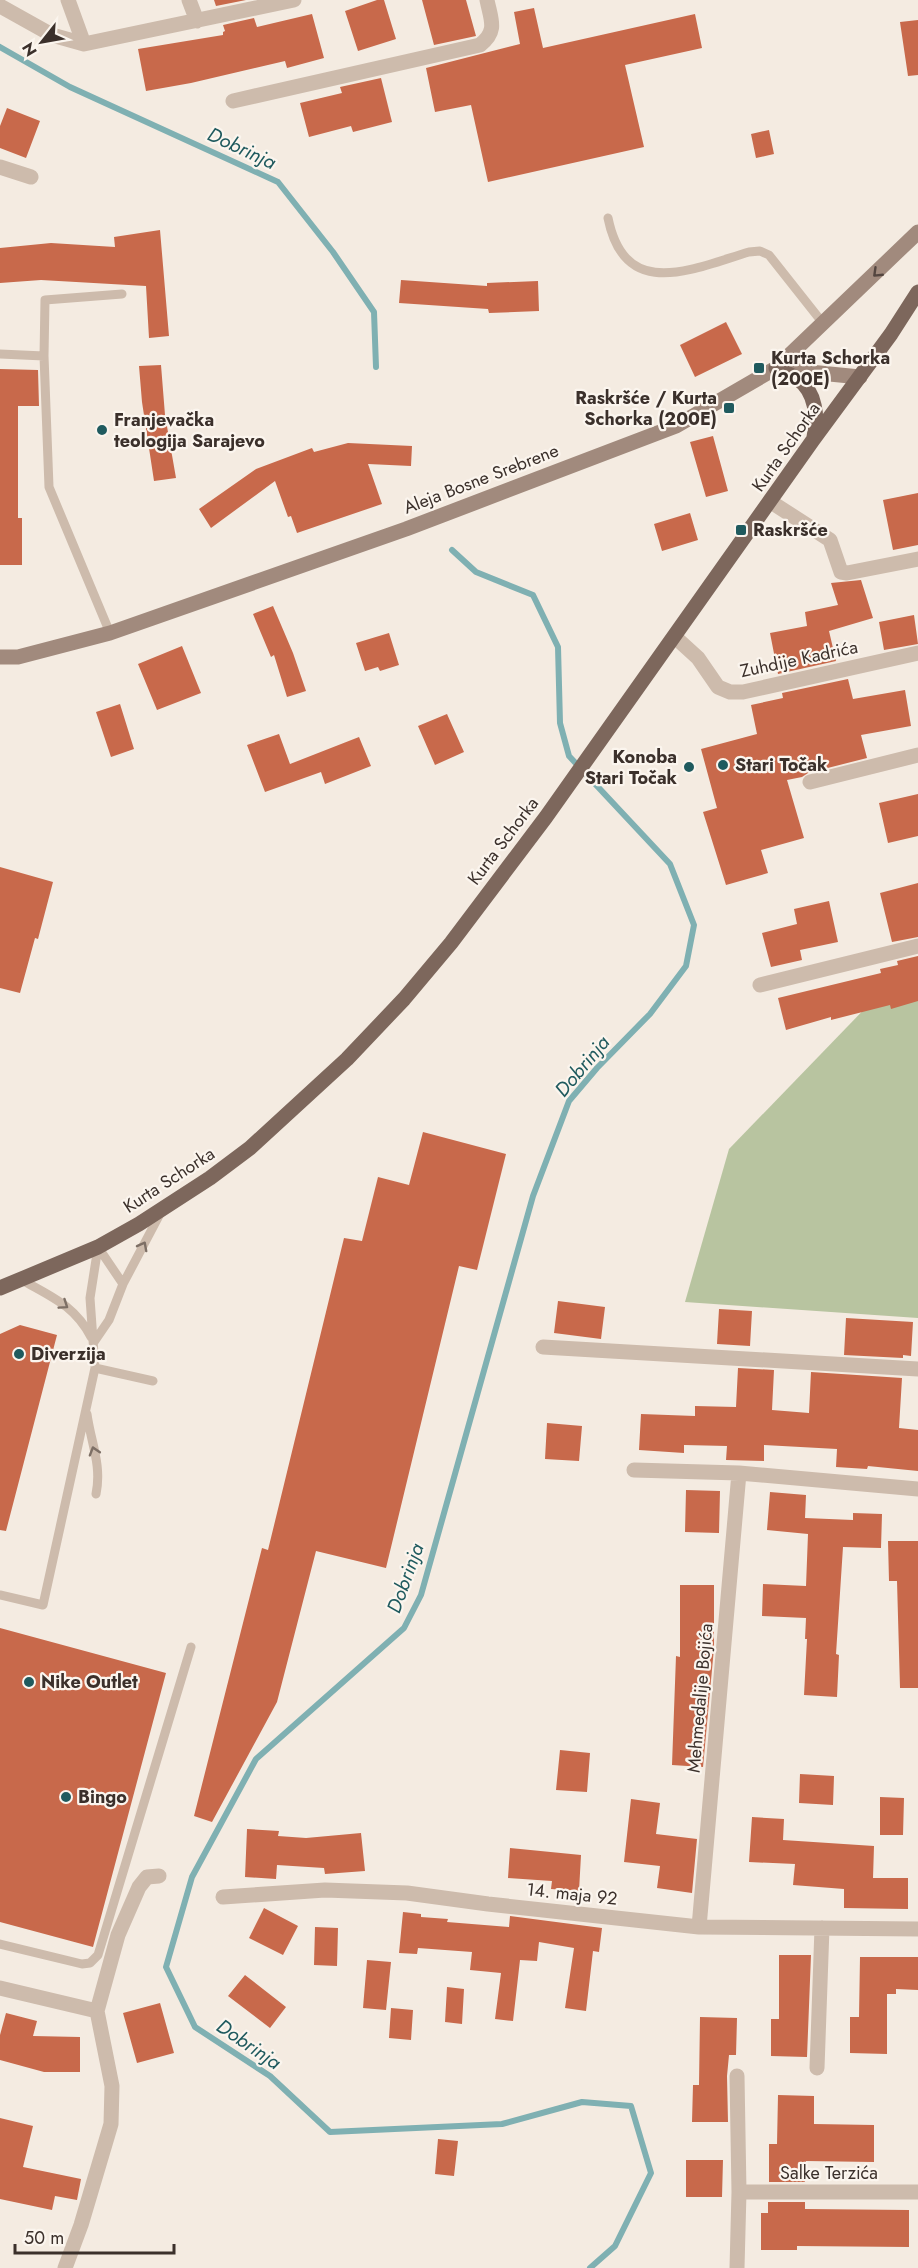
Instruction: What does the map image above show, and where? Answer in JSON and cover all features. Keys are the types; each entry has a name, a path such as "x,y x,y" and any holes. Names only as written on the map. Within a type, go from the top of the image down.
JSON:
{"main road":[{"name":"Kurta Schorka","path":"0,1288 98,1247 210,1178 250,1148 346,1059 404,999 451,943 592,754 918,292"},
{"path":"776,368 799,380 809,392 815,408 816,424 813,440"}],"street":[{"path":"68,0 84,44"},
{"path":"189,0 197,21"},
{"path":"0,6 52,35 84,44 294,0"},
{"path":"233,101 480,45 491,34 492,26 487,0"},
{"path":"0,167 31,177"},
{"name":"Aleja Bosne Srebrene","path":"0,657 18,657 110,633 406,529 676,426 776,368 918,232"},
{"path":"776,368 860,377"},
{"path":"771,502 830,540 841,572 847,573 918,559"},
{"name":"Zuhdije Kadrića","path":"675,637 698,658 718,687 730,692 743,692 918,653"},
{"path":"810,782 918,755"},
{"path":"760,985 918,946"},
{"path":"543,1347 918,1369"},
{"path":"634,1470 739,1473 918,1489"},
{"name":"Mehmedalije Bojića","path":"699,1927 739,1473"},
{"path":"65,2268 81,2225 111,2124 112,2086 97,2011 117,1935 139,1887 147,1877 159,1876"},
{"name":"14. maja 92","path":"223,1897 326,1890 407,1893 699,1927 918,1929"},
{"path":"817,2067 822,1928"},
{"path":"0,1988 97,2011"},
{"path":"737,2076 739,2192 737,2268"},
{"name":"Salke Terzića","path":"739,2192 918,2192"}],"lane":[{"path":"608,218 611,236 619,252 632,265 649,271 683,272 749,252 760,251 769,255 822,322"},
{"path":"110,633 49,487 44,356 45,300 122,294"},
{"path":"0,354 44,356"},
{"path":"94,1342 109,1320 123,1284 163,1208"},
{"path":"98,1247 123,1284"},
{"path":"0,1595 43,1605 95,1368 90,1298 98,1247"},
{"path":"22,1280 68,1306 83,1322 94,1342"},
{"path":"95,1368 153,1381"},
{"path":"87,1408 90,1438 99,1470 96,1494"},
{"path":"0,1944 82,1964 90,1963 98,1955 191,1647"}],"green space":[{"path":"918,991 918,1318 685,1302 729,1149 877,996"}],"building":[{"path":"214,0 246,0 216,6"},
{"path":"377,0 384,0 396,39 358,51 345,11"},
{"path":"422,0 466,0 476,36 434,45"},
{"path":"534,8 543,48 695,14 702,48 625,65 644,147 488,182 471,105 435,112 426,68 520,44 514,12"},
{"path":"312,14 324,58 287,68 285,61 146,91 138,49 223,35 225,31 223,25 254,18 257,27"},
{"path":"918,20 918,75 908,76 900,22"},
{"path":"381,78 392,122 353,132 351,126 309,137 300,103 342,93 340,87"},
{"path":"7,108 40,121 26,158 0,148 0,126"},
{"path":"769,130 774,154 756,158 751,134"},
{"path":"160,230 169,336 149,338 146,286 41,280 0,283 0,248 51,243 115,247 114,237"},
{"path":"401,280 487,286 487,283 538,281 539,311 489,313 488,309 399,303"},
{"path":"726,322 742,354 695,377 680,345"},
{"path":"161,365 165,415 176,478 154,481 139,366"},
{"path":"0,369 38,370 39,406 18,406 18,518 22,518 22,565 0,565"},
{"path":"713,436 728,491 706,497 690,442"},
{"path":"348,443 412,446 411,466 368,464 382,504 297,533 291,516 288,517 275,481 211,528 199,509 256,469 312,448 314,452"},
{"path":"918,493 918,545 893,550 883,500"},
{"path":"690,513 698,540 662,551 654,524"},
{"path":"861,580 873,618 829,631 836,661 778,674 770,633 807,626 805,612 838,605 831,583"},
{"path":"273,606 306,691 287,697 274,655 271,657 253,614"},
{"path":"914,615 918,644 884,650 879,622"},
{"path":"389,633 399,665 380,671 378,667 365,671 356,643"},
{"path":"182,646 201,693 157,710 138,664"},
{"path":"848,679 853,699 905,690 911,726 861,735 867,758 787,780 804,838 761,850 768,873 726,885 703,812 717,808 701,749 757,734 751,705 783,698 782,693"},
{"path":"120,704 134,749 111,757 96,712"},
{"path":"447,714 464,752 435,765 418,726"},
{"path":"279,734 290,764 359,737 371,766 325,784 321,772 265,792 247,745"},
{"path":"918,794 918,836 888,843 879,803"},
{"path":"0,867 53,882 38,939 35,938 20,993 0,988"},
{"path":"918,883 918,937 892,942 880,893"},
{"path":"829,901 838,942 800,950 802,960 771,967 762,933 797,924 794,909"},
{"path":"918,956 918,1001 891,1009 890,1005 831,1020 831,1017 786,1030 778,998 881,973 880,969 898,965 897,961"},
{"path":"423,1132 506,1154 477,1270 459,1266 386,1568 316,1551 277,1702 212,1822 194,1816 262,1548 268,1550 344,1238 362,1241 378,1177 409,1185"},
{"path":"558,1301 605,1307 601,1339 554,1333"},
{"path":"719,1309 752,1311 750,1346 717,1344"},
{"path":"846,1318 913,1322 911,1356 903,1355 903,1358 844,1355"},
{"path":"20,1325 57,1335 6,1531 0,1530 0,1334"},
{"path":"738,1368 774,1370 772,1410 809,1413 811,1372 902,1378 899,1428 918,1430 918,1471 868,1466 867,1469 836,1467 837,1449 764,1445 764,1461 726,1460 727,1446 684,1445 684,1453 639,1450 641,1414 695,1416 695,1406 736,1407"},
{"path":"547,1423 582,1426 579,1461 545,1459"},
{"path":"686,1490 720,1491 719,1533 685,1532"},
{"path":"770,1492 806,1495 805,1518 853,1520 853,1513 882,1514 881,1548 843,1547 836,1654 839,1655 837,1697 804,1695 806,1618 762,1616 763,1584 806,1586 808,1534 767,1530"},
{"path":"888,1541 918,1541 918,1688 900,1688 897,1581 889,1581"},
{"path":"680,1585 714,1585 714,1648 703,1767 672,1765 676,1656 680,1657"},
{"name":"Bingo","path":"0,1628 166,1673 93,1947 0,1922"},
{"path":"560,1750 590,1753 587,1792 556,1790"},
{"path":"800,1774 834,1776 833,1805 799,1803"},
{"path":"880,1797 904,1798 903,1835 880,1835"},
{"path":"631,1799 660,1803 656,1834 697,1839 692,1893 657,1888 660,1866 624,1862"},
{"path":"752,1817 784,1819 783,1840 874,1846 873,1878 908,1878 908,1909 844,1908 844,1889 793,1885 795,1864 749,1862"},
{"path":"247,1829 279,1831 278,1836 306,1838 361,1833 365,1871 325,1874 324,1868 277,1865 276,1879 245,1877"},
{"path":"510,1848 581,1855 579,1891 551,1889 552,1881 508,1878"},
{"path":"264,1908 298,1926 283,1955 249,1938"},
{"path":"403,1912 421,1914 421,1917 448,1919 447,1922 509,1927 510,1916 602,1928 599,1952 593,1951 586,2011 565,2008 574,1948 539,1942 537,1961 520,1960 513,2021 495,2019 501,1973 470,1970 472,1952 418,1948 417,1954 399,1953"},
{"path":"315,1927 338,1928 337,1966 314,1965"},
{"path":"779,1955 811,1955 807,2057 771,2056 771,2019 779,2019"},
{"path":"860,1957 918,1957 918,1990 896,1989 896,1994 887,1994 887,2054 850,2053 850,2017 859,2017"},
{"path":"367,1960 391,1962 386,2010 363,2008"},
{"path":"245,1975 286,2007 270,2028 228,1996"},
{"path":"447,1987 464,1989 462,2024 445,2022"},
{"path":"160,2003 174,2053 137,2063 123,2013"},
{"path":"391,2008 413,2010 411,2040 389,2038"},
{"path":"6,2013 37,2021 33,2036 80,2037 80,2072 44,2072 0,2060 0,2035"},
{"path":"700,2017 737,2018 736,2055 729,2055 727,2076 728,2122 692,2122 693,2085 699,2085"},
{"path":"778,2095 814,2096 814,2124 874,2125 874,2162 806,2161 805,2182 769,2182 769,2144 777,2144"},
{"path":"0,2118 33,2126 23,2167 81,2179 77,2200 55,2196 52,2210 0,2199"},
{"path":"438,2139 458,2141 454,2176 435,2174"},
{"path":"686,2160 723,2160 722,2197 686,2197"},
{"path":"768,2202 805,2202 805,2209 909,2210 909,2247 797,2246 797,2250 761,2250 761,2213 768,2213"}],"waterway":[{"name":"Dobrinja","path":"0,47 70,87 278,182 333,252 374,312 376,367"},
{"name":"Dobrinja","path":"452,550 476,572 533,595 558,647 560,723 569,756 670,864 694,925 686,966 650,1014 597,1068 569,1101 533,1196 421,1595 404,1628 256,1759 192,1877 166,1967 195,2027 270,2076 330,2132 502,2124 582,2102 631,2106 651,2173 615,2246 590,2268"}],"place":[{"name":"Kurta Schorka (200E)","path":"759,368"},
{"name":"Raskršće / Kurta Schorka (200E)","path":"729,408"},
{"name":"Franjevačka teologija Sarajevo","path":"102,430"},
{"name":"Raskršće","path":"741,530"},
{"name":"Stari Točak","path":"723,765"},
{"name":"Konoba Stari Točak","path":"689,767"},
{"name":"Diverzija","path":"19,1354"},
{"name":"Nike Outlet","path":"29,1682"},
{"name":"Bingo","path":"66,1797"}]}
